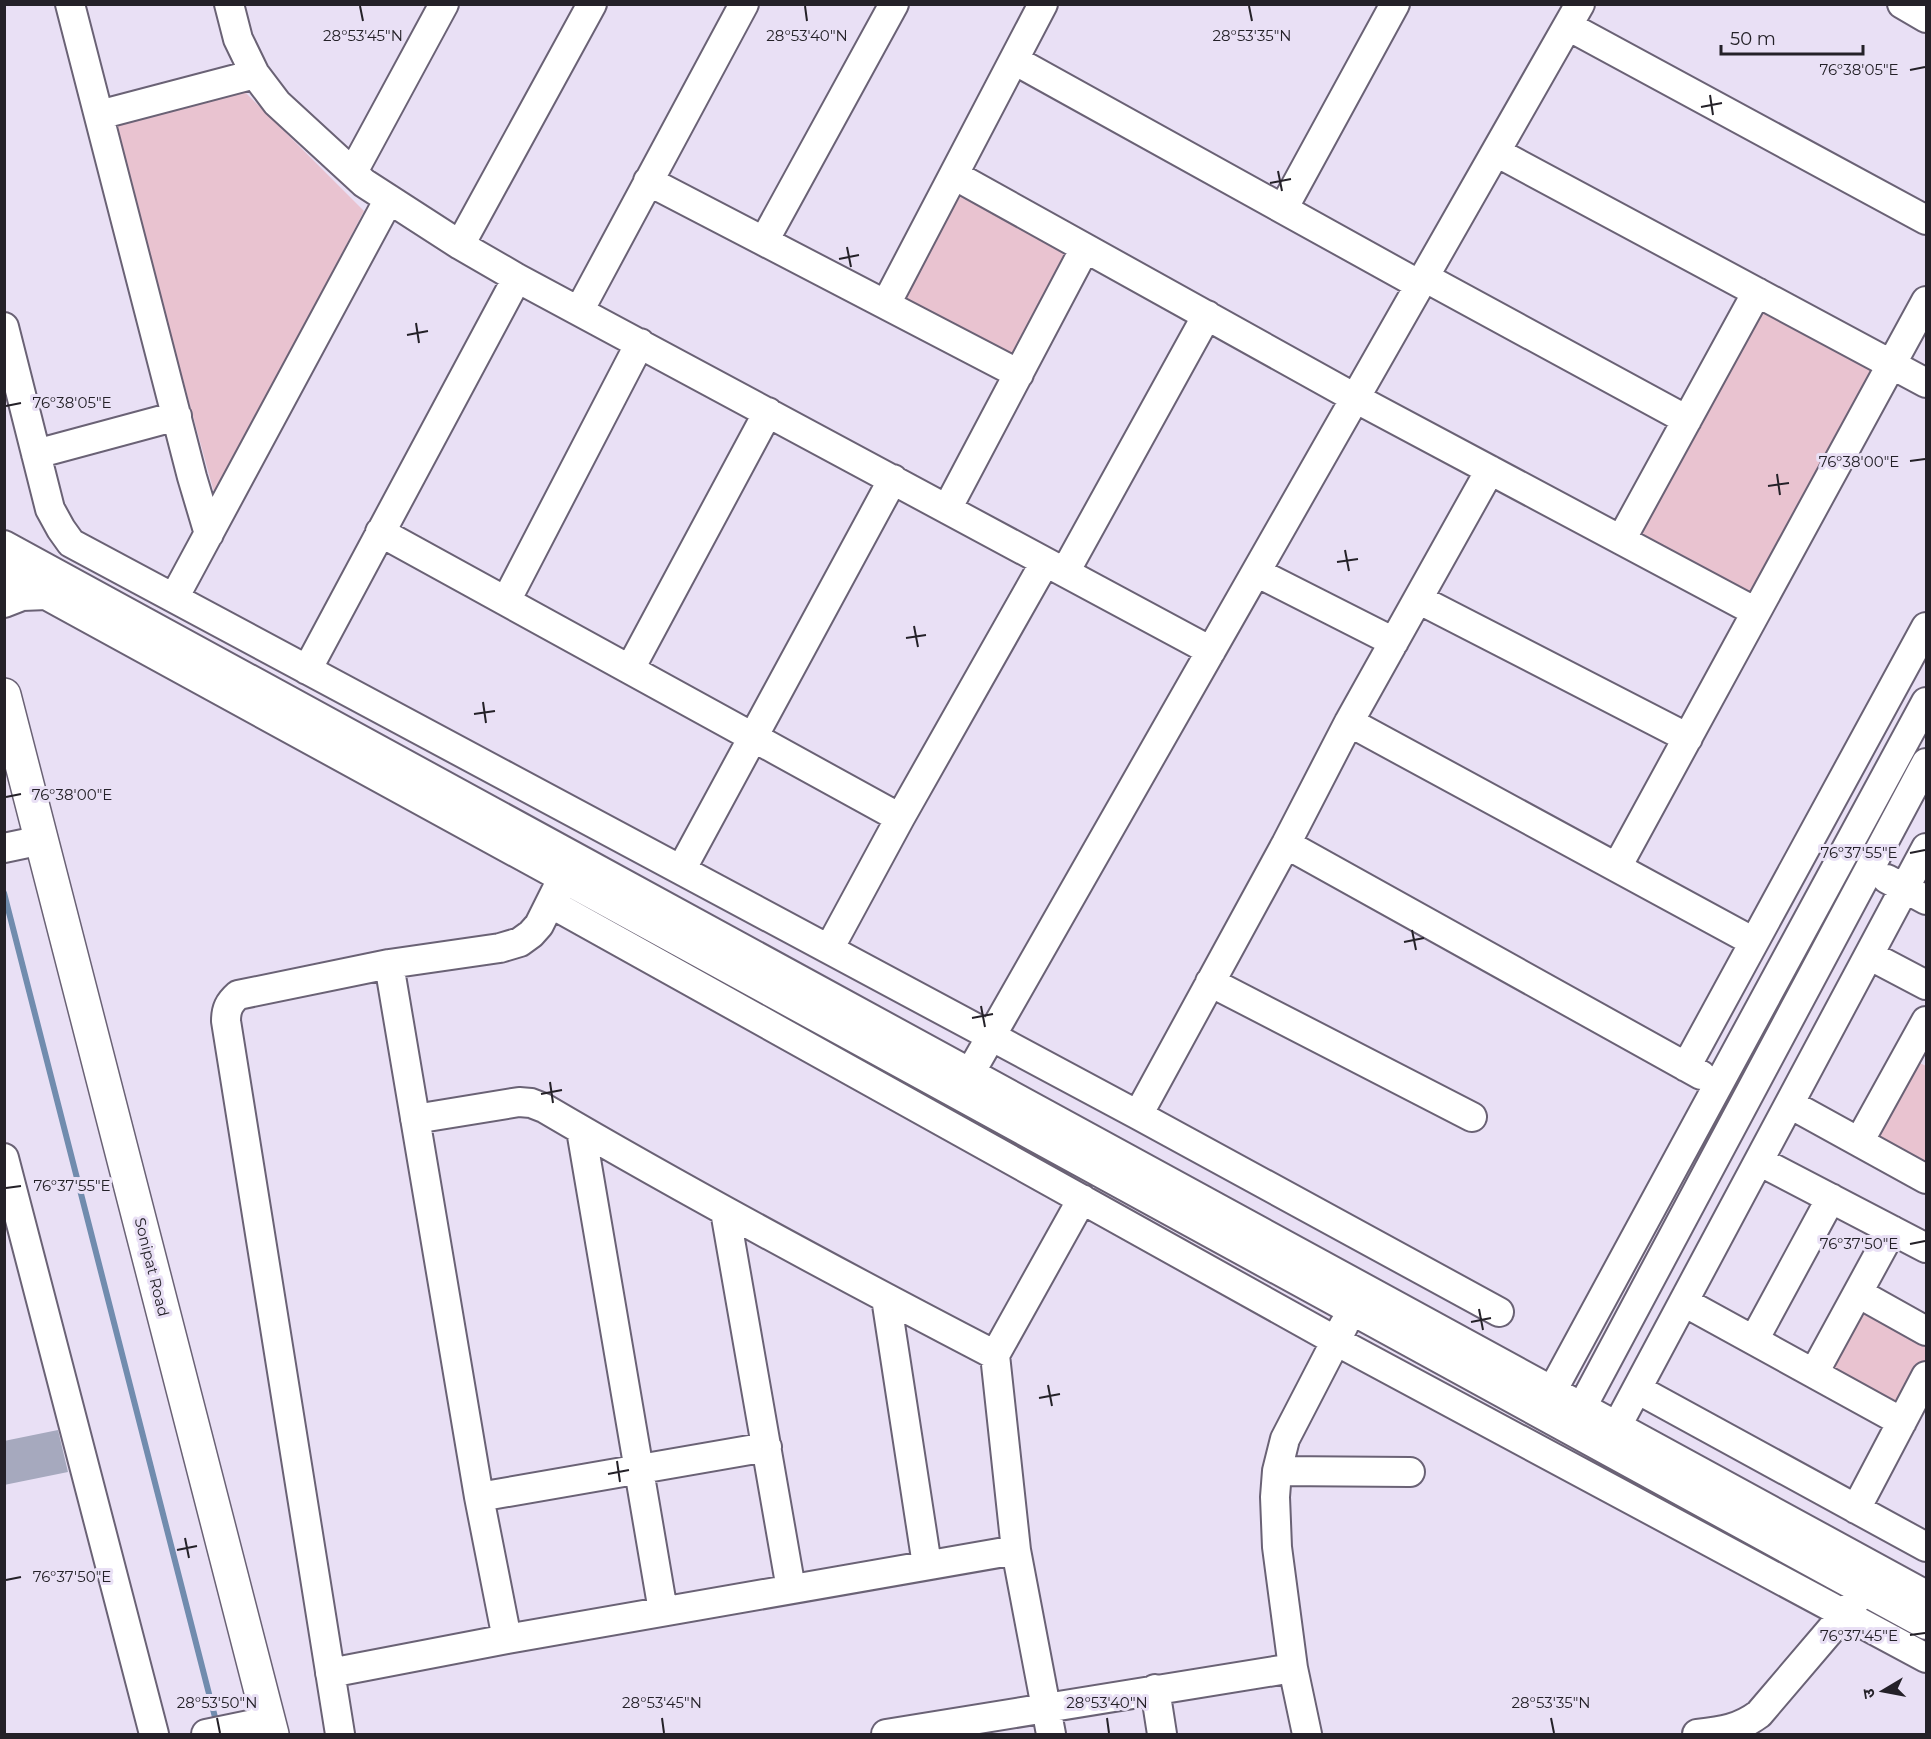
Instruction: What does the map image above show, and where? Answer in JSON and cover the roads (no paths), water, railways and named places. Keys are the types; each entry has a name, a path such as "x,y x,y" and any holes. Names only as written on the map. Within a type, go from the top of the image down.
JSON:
{"main road":[{"name":"Sonipat Road","path":"4,695 22,844"},
{"name":"Sonipat Road","path":"4,781 22,844 240,1730"}],"street":[{"path":"70,4 209,534"},
{"path":"250,4 232,18 255,74 277,103 364,183 517,278 1211,651"},
{"path":"353,172 444,4"},
{"path":"460,244 592,4"},
{"path":"579,311 744,4"},
{"path":"764,241 894,4"},
{"path":"886,304 1043,4"},
{"path":"1283,209 1395,4"},
{"path":"1902,4 1926,18"},
{"path":"965,1083 1574,15 1926,220"},
{"path":"1014,60 1283,209 1687,420"},
{"path":"99,115 255,74"},
{"path":"1496,152 1926,382"},
{"path":"954,175 1355,398 1756,612"},
{"path":"648,181 1019,374"},
{"path":"174,598 389,199"},
{"path":"947,509 1085,248"},
{"path":"307,670 517,278"},
{"path":"1621,540 1757,292"},
{"path":"1617,867 1926,301"},
{"path":"829,949 900,818 1207,315"},
{"path":"4,327 50,509 71,543 1138,1115 1500,1312"},
{"path":"506,601 640,343"},
{"path":"630,669 768,412"},
{"path":"36,454 177,416"},
{"path":"1138,1115 1286,844 1349,722 1490,470"},
{"path":"681,870 893,479"},
{"path":"4,531 50,584"},
{"path":"380,532 900,818"},
{"path":"4,603 50,584 71,543"},
{"path":"4,545 50,584 563,877 965,1083 1352,1310 1546,1402"},
{"path":"4,572 50,584 965,1083 1576,1418 1926,1625"},
{"path":"1256,572 1394,642"},
{"path":"1418,599 1688,738"},
{"path":"1686,1067 1926,627"},
{"path":"1546,1402 1926,702"},
{"path":"1349,722 1754,942"},
{"path":"1576,1418 1926,763"},
{"path":"1286,844 1719,1085"},
{"path":"1617,1426 1869,955 1916,894 1926,848"},
{"path":"1843,855 1916,894"},
{"path":"340,1734 226,1012 230,1002 238,995 389,964 500,948 520,942 539,925 563,877"},
{"path":"550,903 1336,1341 1926,1658"},
{"path":"1869,955 1926,985"},
{"path":"389,964 479,1497 507,1639"},
{"path":"1210,982 1472,1117"},
{"path":"1859,1142 1922,1039"},
{"path":"415,1119 519,1102 531,1103 544,1108 670,1182 995,1355"},
{"path":"1790,1104 1926,1179"},
{"path":"581,1130 663,1611"},
{"path":"4,1158 154,1734"},
{"path":"1759,1161 1926,1246"},
{"path":"1754,1340 1831,1198"},
{"path":"1048,1721 1016,1550 995,1355 1082,1199"},
{"path":"725,1211 791,1589"},
{"path":"1814,1373 1892,1230"},
{"path":"1858,1293 1926,1331"},
{"path":"886,1298 927,1565"},
{"path":"1684,1302 1902,1422"},
{"path":"1307,1734 1293,1668 1277,1547 1275,1497 1277,1470 1286,1439 1352,1310"},
{"path":"1856,1509 1926,1376"},
{"path":"1637,1389 1856,1509 1924,1541 1899,1580"},
{"path":"1576,1418 1617,1426 1926,1595"},
{"path":"479,1497 767,1447"},
{"path":"1277,1470 1410,1472"},
{"path":"330,1673 663,1611 1016,1550"},
{"path":"1697,1734 1746,1724 1759,1714 1864,1590"},
{"path":"886,1734 1048,1721 1155,1689 1293,1668"},
{"path":"1155,1689 1162,1734"}],"waterway":[{"path":"4,893 217,1725"}]}
